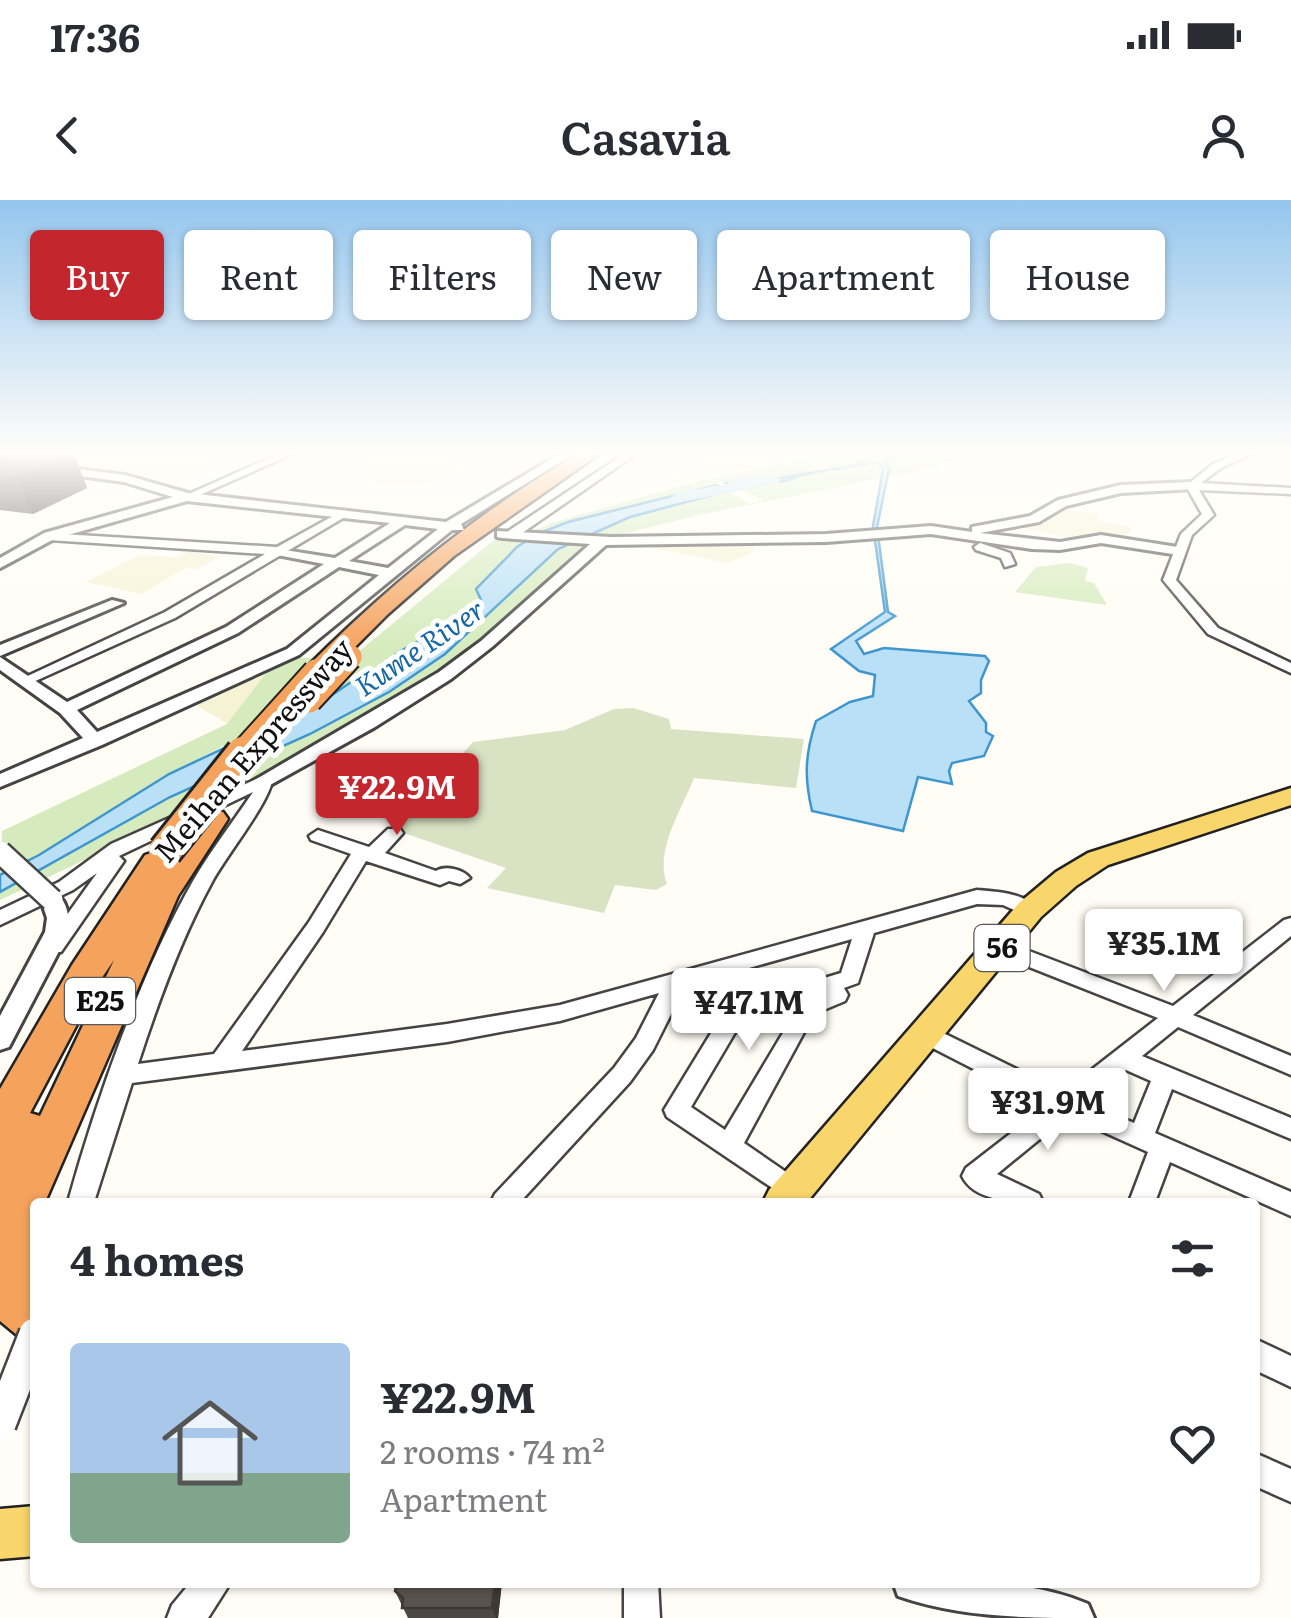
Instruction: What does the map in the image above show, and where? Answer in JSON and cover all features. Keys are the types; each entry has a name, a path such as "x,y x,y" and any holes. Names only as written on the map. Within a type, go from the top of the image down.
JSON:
{"highway":[{"name":"Meihan Expressway","path":"0,1128 156,866 240,756 316,672 435,559 490,518"},
{"name":"Meihan Expressway","path":"0,1190 156,866 212,819 286,727 412,594 507,518"},
{"path":"0,1104 102,934 156,866"},
{"path":"30,1316 6,1283 5,1259 11,1227 156,866"},
{"path":"0,1404 30,1383"}],"main road":[{"name":"56","path":"788,1197 1030,910 1066,878 1098,860 1291,796"},
{"path":"0,1534 30,1531"}],"street":[{"path":"0,564 48,536 112,518"},
{"path":"26,680 170,615 333,518"},
{"path":"398,518 456,526"},
{"path":"0,781 293,652 314,639 389,573 468,518"},
{"path":"510,534 534,518"},
{"path":"510,534 598,541 862,534 945,527 991,529 1036,518"},
{"path":"1204,518 1186,534 1169,580 1201,620 1230,642 1291,669"},
{"path":"66,709 232,630 405,519"},
{"path":"931,530 1032,545 1060,546 1101,539 1179,551"},
{"path":"48,536 277,551 389,573"},
{"path":"45,959 108,866 156,866 264,782 422,691 471,657 555,575 598,541"},
{"path":"980,548 1006,556 1008,564"},
{"path":"0,651 117,603"},
{"path":"0,662 66,709 96,740"},
{"path":"82,1198 123,1075 182,924 214,862 261,794 264,782"},
{"path":"221,1062 366,854 394,833"},
{"path":"318,836 440,880 446,873 460,878"},
{"path":"0,918 66,886 118,848 156,866"},
{"path":"0,852 52,900 58,918 57,932 45,959 0,1040"},
{"path":"123,1075 505,1024 989,895 1030,910"},
{"path":"1022,1198 976,1176 1291,924"},
{"path":"788,1197 728,1146 676,1110 735,1013 850,978 865,928"},
{"path":"1001,948 1291,1066"},
{"path":"508,1198 622,1075 645,1044 678,980"},
{"path":"728,1146 806,1008 838,995 828,985"},
{"path":"927,1035 1065,1104 1291,1204"},
{"path":"1124,1059 1291,1129"},
{"path":"1143,1198 1165,1076"},
{"path":"0,1424 30,1347"},
{"path":"1260,1356 1291,1372"},
{"path":"1260,1471 1291,1486"},
{"path":"186,1618 209,1588"},
{"path":"640,1588 642,1618"},
{"path":"939,1588 1074,1618"}],"shaded area":[{"path":"1042,518 1098,518 1133,527 1126,538 1073,539 1023,528"},
{"path":"759,542 751,553 727,563 654,548 656,543"},
{"path":"191,551 219,557 197,569 185,568 141,594 86,582 139,555 175,557"},
{"path":"269,669 228,724 191,702"}],"green space":[{"path":"603,518 515,553 476,589 481,599 415,649 342,690 190,763 0,875 2,831 227,724 269,669 291,658 351,658 494,540 510,540 555,522"},
{"path":"628,518 686,518 603,539 584,548 501,625 417,690 264,775 0,900 0,892 170,797 310,734 389,692 445,654 557,549"},
{"path":"1070,563 1088,568 1085,581 1094,583 1107,605 1015,592 1036,567"},
{"path":"633,708 669,719 671,729 804,739 796,788 694,778 667,844 667,884 656,890 615,885 604,913 487,888 506,868 395,830 473,742 565,730 614,709"}],"water":[{"name":"Kume River","path":"627,518 558,549 445,654 389,692 310,734 170,797 0,892 0,875 169,774 322,702 398,658 396,654 481,600 476,589 517,547 568,522"},
{"path":"874,518 879,518 888,612 895,616 856,641 864,654 884,648 985,656 989,661 981,680 981,693 969,701 986,723 986,732 993,736 984,756 952,763 952,784 918,777 903,831 812,811 809,799 807,766 816,721 850,702 873,696 875,675 859,671 831,649 885,612"}],"building":[{"path":"494,1588 492,1608 402,1608 403,1598 395,1591"}]}
